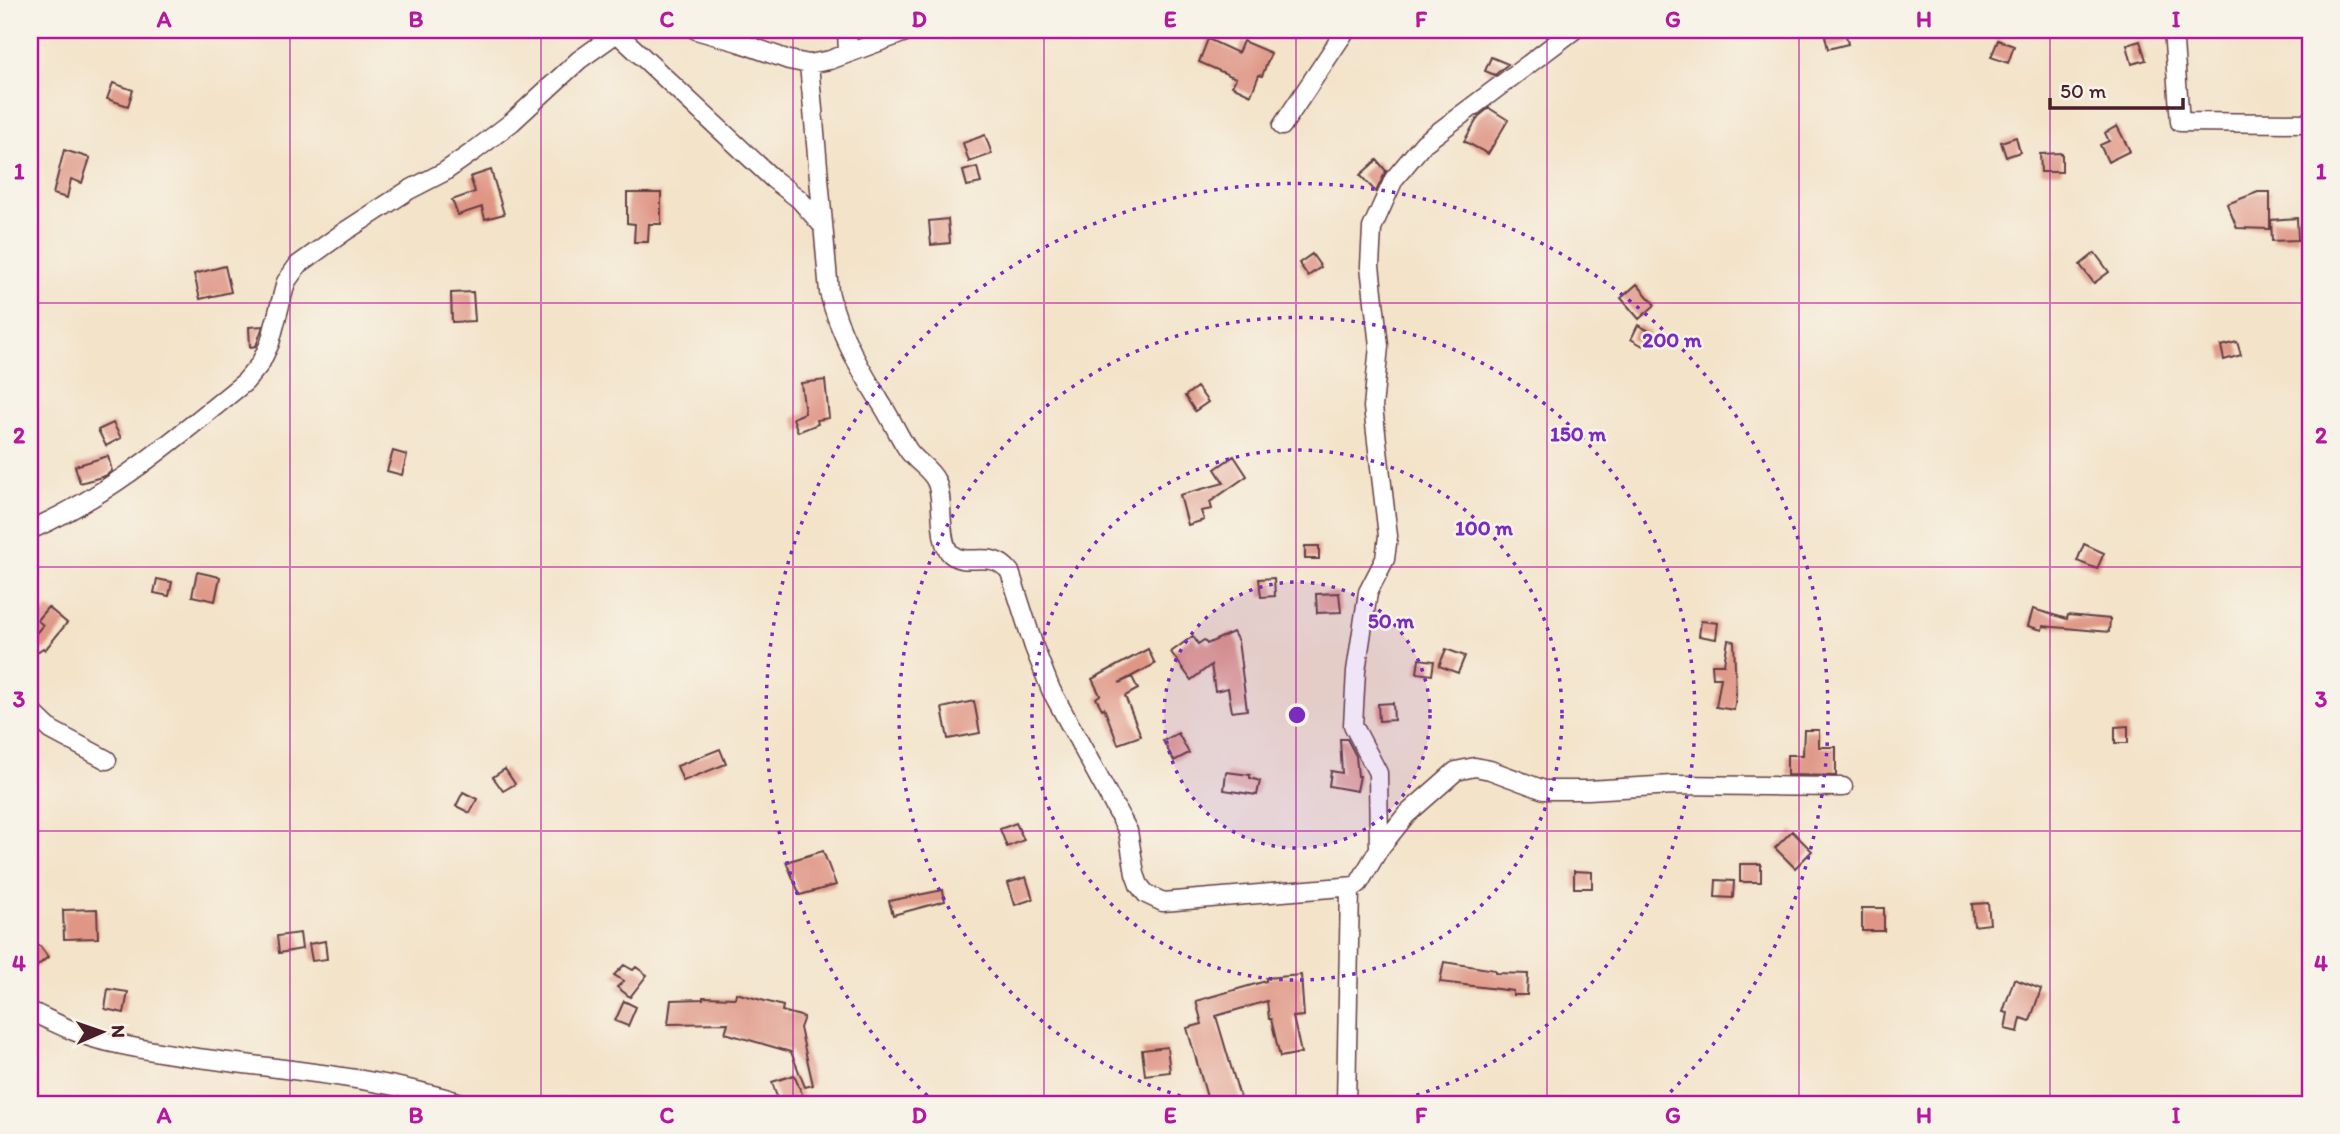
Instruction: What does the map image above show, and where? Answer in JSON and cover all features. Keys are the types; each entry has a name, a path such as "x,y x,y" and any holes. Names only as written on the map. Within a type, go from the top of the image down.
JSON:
{"street":[{"path":"696,30 809,64 830,60 911,30"},
{"path":"848,30 848,52"},
{"path":"1282,126 1346,30"},
{"path":"1379,849 1378,773 1353,725 1356,671 1368,592 1385,559 1388,536 1373,407 1379,346 1370,266 1371,228 1394,179 1424,143 1574,30"},
{"path":"2174,30 2180,122 2310,123"},
{"path":"30,530 64,514 134,472 246,382 260,364 270,343 286,282 298,265 344,232 474,151 512,122 579,61 619,31 773,179 799,198 823,226"},
{"path":"809,64 829,292 835,318 858,366 913,457 932,473 938,483 945,542 950,553 957,557 994,559 1004,564 1010,572 1051,690 1128,831 1135,874 1146,894 1163,902 1350,888 1359,883 1379,849 1406,815 1456,771 1465,768 1490,770 1544,790 1686,785 1843,787"},
{"path":"30,710 51,730 107,760"},
{"path":"1346,1104 1350,888"},
{"path":"30,1012 102,1040 192,1057 396,1087 465,1104"}],"building":[{"path":"1845,31 1848,44 1828,49 1825,36"},
{"path":"1208,39 1238,53 1243,41 1271,53 1251,95 1232,86 1236,78 1199,62"},
{"path":"1998,40 2014,46 2008,63 1991,57"},
{"path":"2140,41 2146,60 2132,64 2127,45"},
{"path":"1491,57 1508,64 1495,75 1485,71"},
{"path":"113,83 133,90 128,106 107,99"},
{"path":"1489,108 1508,120 1488,154 1464,141 1479,116"},
{"path":"2117,126 2130,151 2108,162 2100,145 2109,141 2105,133"},
{"path":"985,135 992,154 969,162 963,143"},
{"path":"2016,137 2020,152 2006,157 2001,142"},
{"path":"64,150 90,158 82,183 71,179 67,198 53,194"},
{"path":"2062,153 2062,172 2041,172 2040,154"},
{"path":"1377,160 1386,171 1376,192 1360,175"},
{"path":"977,167 981,183 967,186 963,171"},
{"path":"491,170 504,214 485,219 482,207 458,215 452,200 475,192 470,177"},
{"path":"2258,192 2270,192 2270,229 2237,228 2227,204"},
{"path":"627,193 661,193 661,224 649,224 648,242 634,242 635,224 627,223"},
{"path":"2297,218 2298,240 2272,241 2271,220"},
{"path":"948,219 950,243 931,245 929,221"},
{"path":"2095,253 2109,272 2094,283 2080,265"},
{"path":"1312,254 1321,267 1308,276 1299,263"},
{"path":"225,266 231,292 200,299 194,274"},
{"path":"1637,284 1655,305 1639,319 1621,298"},
{"path":"473,292 475,321 452,322 451,293"},
{"path":"1638,325 1651,332 1643,346 1631,339"},
{"path":"263,326 256,346 250,347 249,327"},
{"path":"2237,342 2241,355 2224,360 2221,346"},
{"path":"825,380 829,418 817,420 818,424 798,432 793,418 805,413 801,383"},
{"path":"1197,387 1208,402 1195,411 1185,396"},
{"path":"113,423 121,438 106,446 98,430"},
{"path":"393,451 407,455 402,475 387,471"},
{"path":"108,456 112,471 105,476 80,483 75,466"},
{"path":"1234,456 1247,476 1210,502 1212,509 1201,511 1204,520 1188,525 1180,495 1224,483 1215,469"},
{"path":"2084,544 2104,553 2097,569 2077,561"},
{"path":"1305,546 1319,546 1319,559 1305,559"},
{"path":"197,572 220,577 215,601 192,596"},
{"path":"1274,578 1275,596 1261,597 1259,579"},
{"path":"157,579 172,582 169,596 154,593"},
{"path":"1339,593 1341,612 1317,613 1316,594"},
{"path":"48,607 67,623 45,650 43,648 30,657 30,640 43,625 37,620"},
{"path":"2033,609 2067,619 2068,615 2110,619 2109,632 2043,626 2042,630 2028,626"},
{"path":"1701,621 1718,623 1716,639 1699,636"},
{"path":"1233,632 1238,641 1247,710 1232,712 1228,688 1215,691 1211,665 1191,680 1171,652 1193,636 1198,644 1204,640 1207,644"},
{"path":"1728,640 1734,641 1734,710 1716,707 1721,678 1713,678 1712,664 1724,664"},
{"path":"1148,649 1155,664 1119,683 1132,677 1138,689 1125,696 1141,736 1118,744 1104,708 1102,709 1096,698 1100,695 1092,679"},
{"path":"1446,649 1465,656 1458,673 1439,666"},
{"path":"1419,659 1434,661 1432,675 1417,673"},
{"path":"974,701 980,733 948,739 942,708"},
{"path":"1393,703 1394,720 1379,721 1378,704"},
{"path":"2128,726 2128,743 2115,743 2115,727"},
{"path":"1804,730 1819,730 1819,747 1836,747 1836,776 1787,775 1787,755 1803,755"},
{"path":"1178,733 1189,753 1174,761 1163,741"},
{"path":"1340,739 1347,739 1356,756 1360,776 1357,791 1329,786 1331,771 1342,773"},
{"path":"720,749 726,764 683,781 677,766"},
{"path":"505,769 515,784 503,791 493,777"},
{"path":"1226,772 1250,775 1250,778 1260,781 1257,795 1224,790"},
{"path":"463,792 477,799 470,813 456,806"},
{"path":"1016,823 1024,840 1007,847 1000,829"},
{"path":"1792,831 1812,851 1795,868 1775,848"},
{"path":"823,851 836,885 800,895 786,862"},
{"path":"1740,864 1761,864 1761,882 1740,882"},
{"path":"1574,871 1592,872 1592,888 1574,888"},
{"path":"1026,877 1033,899 1015,905 1008,883"},
{"path":"1716,880 1734,881 1733,898 1715,897"},
{"path":"943,890 945,901 893,915 889,901"},
{"path":"1988,903 1990,924 1974,926 1972,904"},
{"path":"1862,908 1884,908 1884,931 1862,931"},
{"path":"97,909 98,938 64,939 63,910"},
{"path":"300,933 302,949 279,953 277,936"},
{"path":"325,941 327,959 312,961 309,944"},
{"path":"34,946 40,946 48,957 30,972 30,950"},
{"path":"1444,962 1495,970 1495,973 1528,974 1527,995 1440,982"},
{"path":"624,965 633,970 636,967 647,975 630,997 617,987 624,981 614,975"},
{"path":"1301,975 1304,1016 1293,1017 1301,1053 1280,1057 1269,1019 1267,1001 1216,1016 1242,1104 1209,1104 1187,1028 1202,1024 1196,1001 1266,981 1266,978"},
{"path":"2014,979 2041,989 2030,1021 2021,1018 2018,1032 2005,1029 2008,1013 2003,1012"},
{"path":"108,989 128,992 124,1013 105,1009"},
{"path":"736,993 783,1006 782,1011 804,1017 800,1028 813,1085 805,1087 791,1052 725,1033 728,1023 668,1024 671,1000 735,998"},
{"path":"624,1001 636,1007 628,1026 615,1021"},
{"path":"1167,1047 1170,1072 1145,1075 1142,1050"},
{"path":"794,1075 803,1096 779,1103 772,1082"}]}
